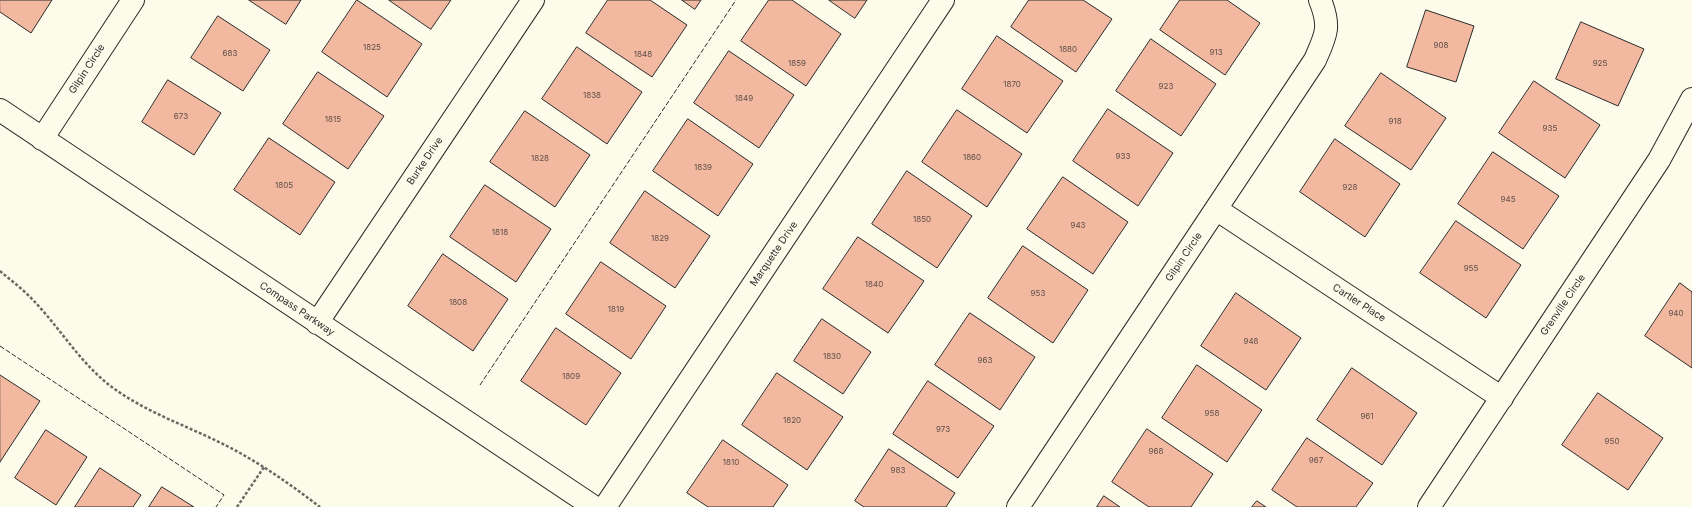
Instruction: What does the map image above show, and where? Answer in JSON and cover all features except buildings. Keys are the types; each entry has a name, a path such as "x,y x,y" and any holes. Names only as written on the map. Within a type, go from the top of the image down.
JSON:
{"street":[{"name":"Gilpin Circle","path":"42,139 133,0"},
{"name":"Burke Drive","path":"317,323 533,0"},
{"name":"Marquette Drive","path":"605,507 943,0"},
{"name":"Gilpin Circle","path":"1018,507 1315,60 1326,35 1326,17 1320,0"},
{"name":"Grenville Circle","path":"1429,507 1660,160 1692,99"},
{"name":"Compass Parkway","path":"0,110 594,507"},
{"name":"Cartier Place","path":"1216,209 1502,398"}],"path":[{"path":"0,271 28,295 89,366 115,389 147,410 192,429 264,467 286,481 320,507"},
{"path":"237,507 264,467"}],"fence":[{"path":"480,385 736,0"},
{"path":"0,346 224,495 216,507"}]}
